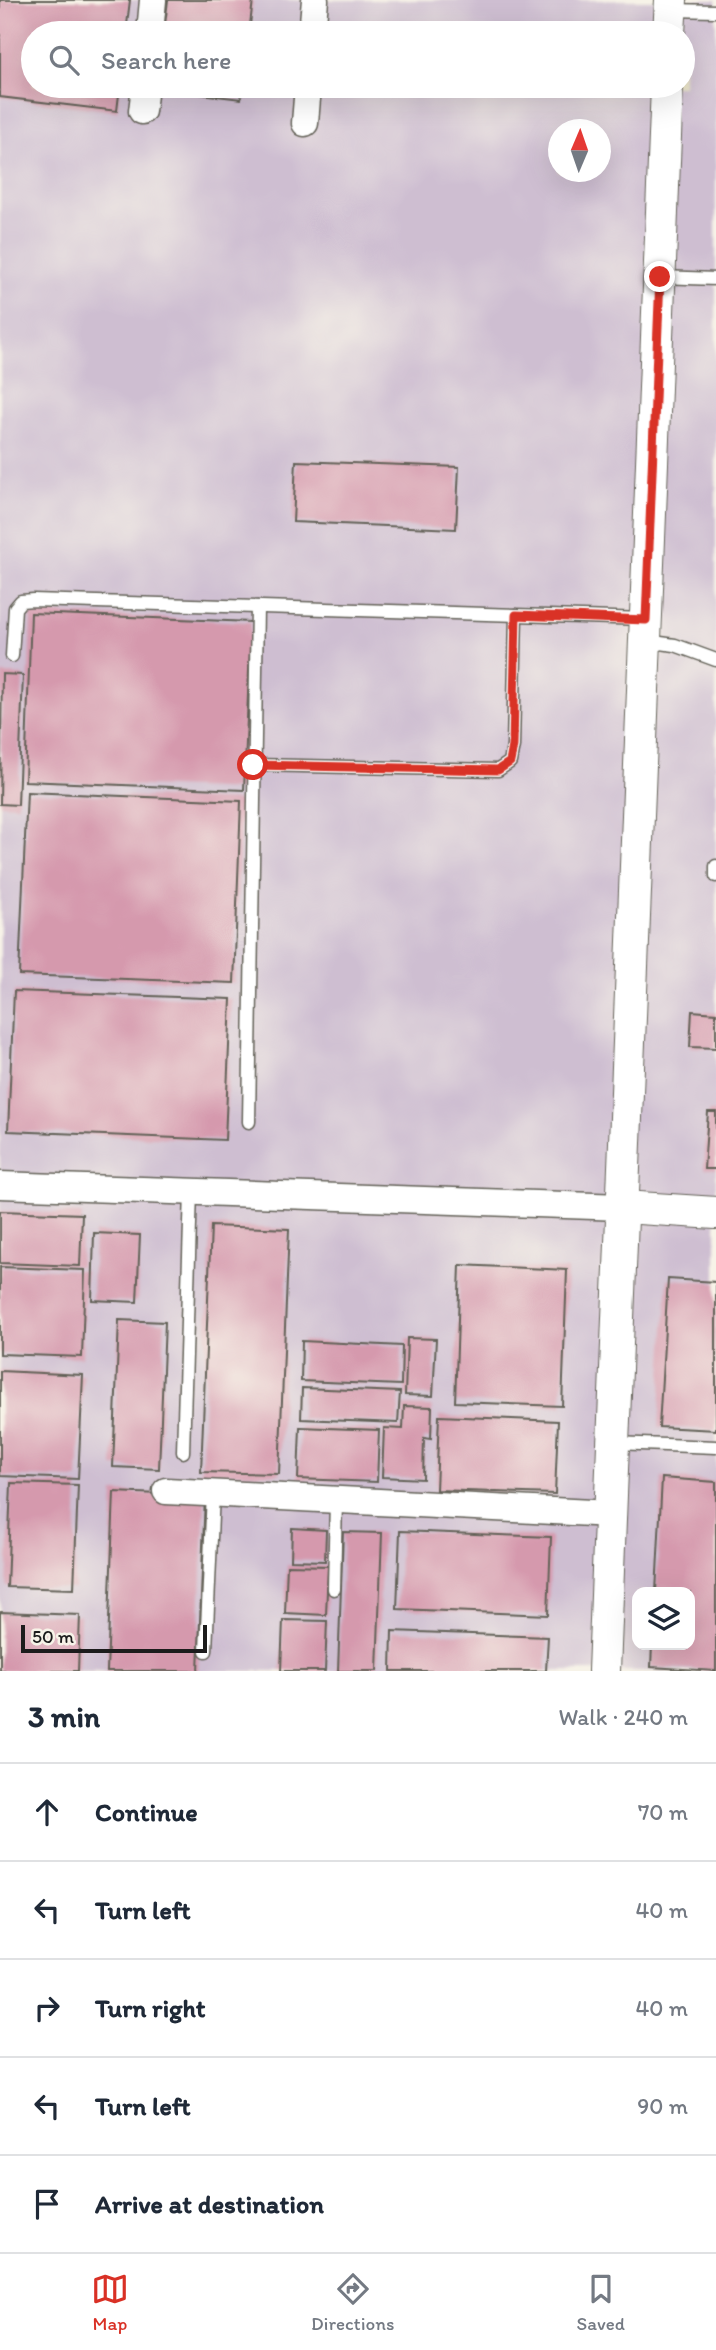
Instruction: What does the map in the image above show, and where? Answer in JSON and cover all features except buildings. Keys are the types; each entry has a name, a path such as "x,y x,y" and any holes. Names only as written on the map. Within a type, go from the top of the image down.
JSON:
{"street":[{"path":"151,21 153,0"},
{"path":"313,21 315,0"},
{"path":"305,123 307,98"},
{"path":"604,1671 667,98"},
{"path":"0,1185 623,1207 716,1213"},
{"path":"166,1491 611,1514"}],"lane":[{"path":"670,14 716,11"},
{"path":"660,277 716,279"},
{"path":"12,656 15,608 20,601 516,615 646,630 675,645 716,660"},
{"path":"249,1122 257,607"},
{"path":"253,765 498,770 510,762 513,746 516,615"},
{"path":"716,866 716,876"},
{"path":"183,1452 191,1192"},
{"path":"614,1443 716,1447"},
{"path":"206,1651 213,1493"},
{"path":"334,1589 336,1499"}],"shaded area":[{"path":"0,0 716,0 716,1671 0,1671"}],"route":[{"path":"253,765 498,770 510,762 513,746 516,615 646,620 660,277"}]}
